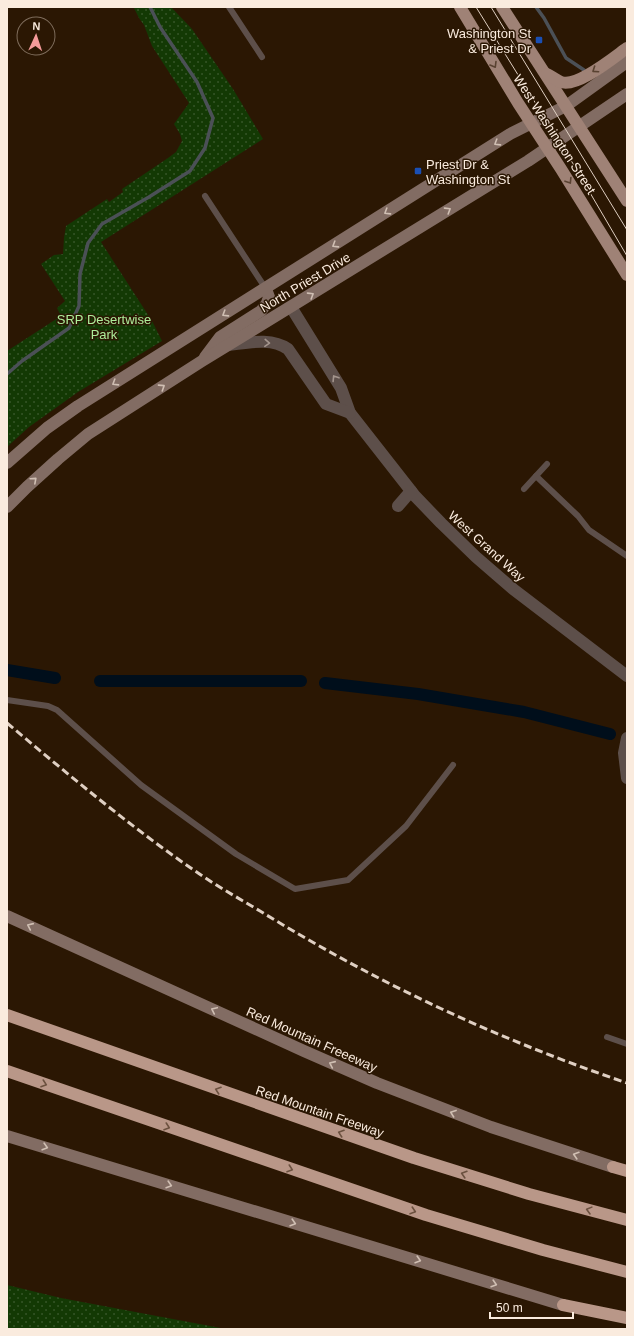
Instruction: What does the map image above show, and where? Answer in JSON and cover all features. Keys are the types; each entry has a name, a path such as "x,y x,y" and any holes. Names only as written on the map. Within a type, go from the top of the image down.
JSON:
{"highway":[{"name":"Red Mountain Freeway","path":"9,1016 406,1156 529,1194 627,1220"},
{"path":"7,1072 426,1215 530,1247 627,1272"},
{"path":"613,1166 627,1171"},
{"path":"563,1305 627,1318"}],"main road":[{"name":"West Washington Street","path":"460,7 627,275"},
{"name":"West Washington Street","path":"502,7 627,201"},
{"path":"544,72 561,82 571,83 581,79 627,48"},
{"name":"North Priest Drive","path":"7,463 48,428 78,406 510,134 566,106 627,62"},
{"name":"North Priest Drive","path":"7,507 32,482 88,434 202,361 547,148 627,94"},
{"path":"202,361 220,336 260,311 267,303 269,297 266,288"},
{"name":"Red Mountain Freeeway","path":"7,916 377,1083 491,1127 613,1166"},
{"path":"7,1136 563,1305"}],"street":[{"name":"West Grand Way","path":"291,307 341,388 350,413 411,491 476,557 513,589 627,676"},
{"path":"228,345 254,342 281,344 288,349 326,404 350,413"},
{"path":"398,506 411,491"},
{"path":"627,738 624,753 627,778"}],"lane":[{"path":"230,7 262,57"},
{"path":"205,196 266,288"},
{"path":"524,489 547,464"},
{"path":"536,476 578,516 589,530 627,556"},
{"path":"594,533 601,529"},
{"path":"7,700 48,706 57,710 141,785 236,854 295,889 348,880 406,826 453,765"},
{"path":"607,1037 627,1044"}],"green space":[{"name":"SRP Desertwise Park","path":"130,7 171,7 192,29 233,89 263,139 101,242 152,321 162,341 78,392 29,427 7,447 7,351 61,316 57,308 65,301 41,264 54,255 63,254 66,226 107,199 109,202 123,192 122,189 176,152 182,141 174,124 189,103 152,46 144,25 134,8"},
{"path":"7,1285 61,1298 226,1329 7,1329"}],"waterway":[{"path":"7,374 22,361 69,328 79,306 80,274 88,243 102,224 190,171 205,148 213,118 197,82 160,27 150,7"},
{"path":"536,7 544,18 566,58 584,70"},
{"path":"7,670 55,678"},
{"path":"100,681 301,681"},
{"path":"325,683 418,694 524,712 610,734"}],"tram line":[{"path":"476,7 572,162 627,256"},
{"path":"491,7 627,230"}],"railway":[{"path":"7,723 102,802 151,839 215,884 304,937 348,962 439,1008 531,1048 627,1083"}],"place":[{"name":"Washington St & Priest Dr","path":"539,40"},
{"name":"Priest Dr & Washington St","path":"418,171"}]}
